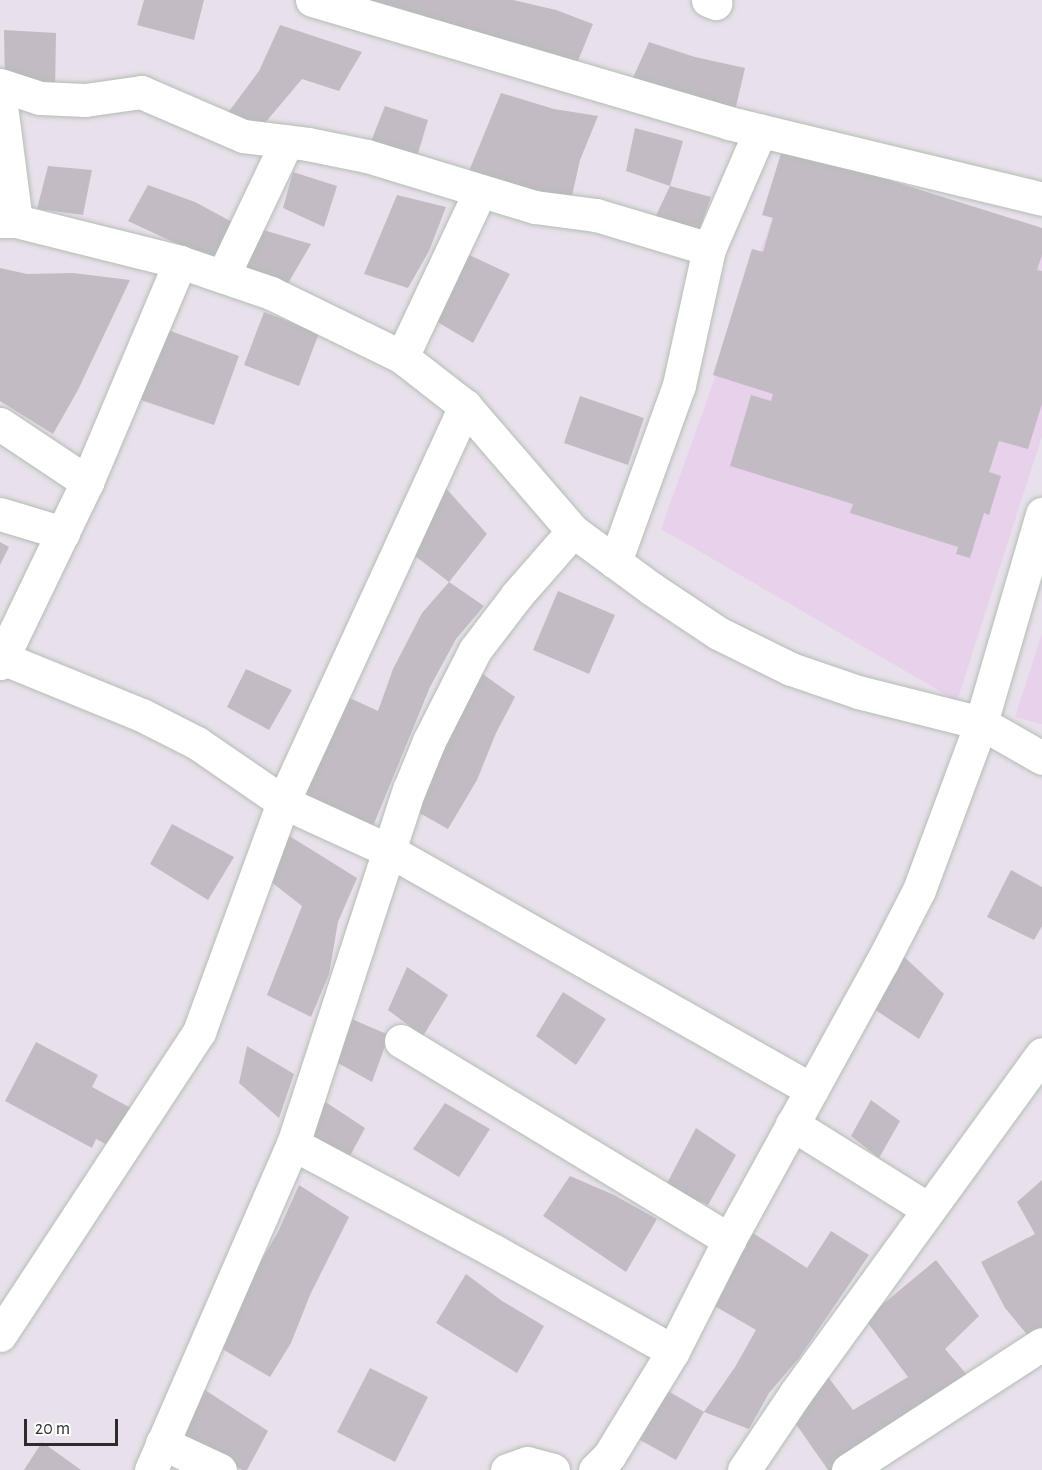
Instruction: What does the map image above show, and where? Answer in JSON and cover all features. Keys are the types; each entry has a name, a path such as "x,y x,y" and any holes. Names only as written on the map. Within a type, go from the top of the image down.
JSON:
{"street":[{"path":"312,0 760,131 1042,199"},
{"path":"0,85 40,98 74,99 141,92 243,136 287,141 367,156 535,207 596,215 709,249"},
{"path":"0,98 8,221 180,261 271,293 402,357 465,406 573,531 718,633 791,669 858,692 981,723 1042,759"},
{"path":"615,562 679,385 709,249 760,131"},
{"path":"223,276 287,141"},
{"path":"402,357 480,191"},
{"path":"180,261 87,482 1,660 142,716 197,743 283,802 388,850 812,1090"},
{"path":"0,1335 199,1032 283,802 465,406"},
{"path":"0,424 87,482"},
{"path":"0,514 63,533"},
{"path":"595,1470 609,1456 673,1351 729,1240 919,890 981,723 1042,514"},
{"path":"220,1470 156,1456 293,1144 388,850 429,741 475,650 517,595 573,531"},
{"path":"401,1041 729,1240"},
{"path":"744,1470 927,1209 1040,1065"},
{"path":"792,1124 927,1209"},
{"path":"293,1144 495,1251 673,1351"},
{"path":"848,1470 1042,1344"},
{"path":"507,1470 527,1464 553,1470"}],"shaded area":[{"path":"790,168 1042,233 1042,436 957,701 661,529"},
{"path":"1042,633 1042,724 1015,717"}],"building":[{"path":"144,0 204,0 194,40 137,25"},
{"path":"368,0 513,0 556,10 593,24 575,68"},
{"path":"280,25 362,52 339,91 302,79 259,130 227,114 259,71"},
{"path":"4,30 56,33 55,92 5,84"},
{"path":"649,42 695,57 745,68 734,115 631,82"},
{"path":"501,93 554,109 598,116 580,160 570,205 469,171"},
{"path":"385,106 428,120 416,160 370,144"},
{"path":"635,128 683,141 670,186 626,171"},
{"path":"783,147 1042,228 1042,255 1037,270 1042,271 1042,404 1028,449 999,441 989,472 1001,476 989,515 984,513 970,558 956,554 958,547 850,513 853,504 730,466 751,395 771,401 773,394 713,375 752,249 763,252 773,218 762,215"},
{"path":"48,166 92,170 83,215 37,209"},
{"path":"293,172 337,186 324,227 283,208"},
{"path":"148,185 195,202 234,223 216,262 128,221"},
{"path":"670,186 711,197 698,234 653,222"},
{"path":"397,195 446,207 429,251 408,288 364,274"},
{"path":"263,230 311,244 287,285 244,266"},
{"path":"465,253 510,274 473,343 429,317"},
{"path":"0,268 27,274 73,273 130,280 78,390 53,434 0,401"},
{"path":"264,312 319,333 299,386 244,365"},
{"path":"157,326 239,356 214,425 132,397"},
{"path":"580,396 644,418 628,465 564,443"},
{"path":"443,485 487,534 449,582 402,546"},
{"path":"0,542 9,547 0,565"},
{"path":"449,582 484,606 456,639 430,687 371,831 291,786 339,693 378,711 393,669 422,613"},
{"path":"558,591 615,615 589,674 533,650"},
{"path":"473,667 515,697 496,733 477,780 448,829 405,805"},
{"path":"246,669 292,690 269,730 227,707"},
{"path":"172,824 234,857 208,900 150,864"},
{"path":"283,832 357,878 338,922 329,974 311,1017 267,995 302,906 261,874"},
{"path":"1011,870 1042,887 1042,926 1034,940 987,917"},
{"path":"900,953 944,994 919,1039 865,1003"},
{"path":"407,967 448,995 423,1036 388,1010"},
{"path":"563,992 606,1019 576,1065 536,1036"},
{"path":"347,1017 389,1035 372,1082 329,1058"},
{"path":"36,1042 98,1075 92,1087 140,1113 119,1151 96,1139 92,1148 5,1101"},
{"path":"247,1046 294,1074 279,1118 239,1083"},
{"path":"871,1100 900,1121 879,1158 851,1136"},
{"path":"324,1101 365,1128 344,1167 299,1142"},
{"path":"445,1103 490,1129 459,1177 413,1149"},
{"path":"696,1128 736,1155 708,1205 665,1187"},
{"path":"570,1176 614,1195 657,1219 626,1272 543,1216"},
{"path":"1042,1180 1042,1330 1030,1338 1005,1308 981,1262 1035,1234 1017,1202"},
{"path":"299,1185 349,1217 310,1295 291,1343 270,1377 217,1346 233,1309 278,1232"},
{"path":"831,1231 869,1255 799,1358 769,1393 749,1429 704,1412 735,1367 756,1330 713,1305 732,1265 753,1233 807,1268"},
{"path":"936,1260 979,1316 945,1349 974,1383 843,1470 828,1470 789,1414 822,1369 853,1410 908,1377 865,1319"},
{"path":"466,1274 502,1301 544,1326 517,1373 436,1323"},
{"path":"370,1368 428,1397 395,1462 337,1432"},
{"path":"199,1386 268,1431 247,1470 242,1470 177,1434"},
{"path":"663,1388 704,1412 676,1460 633,1436"},
{"path":"42,1442 81,1470 24,1470"}]}
